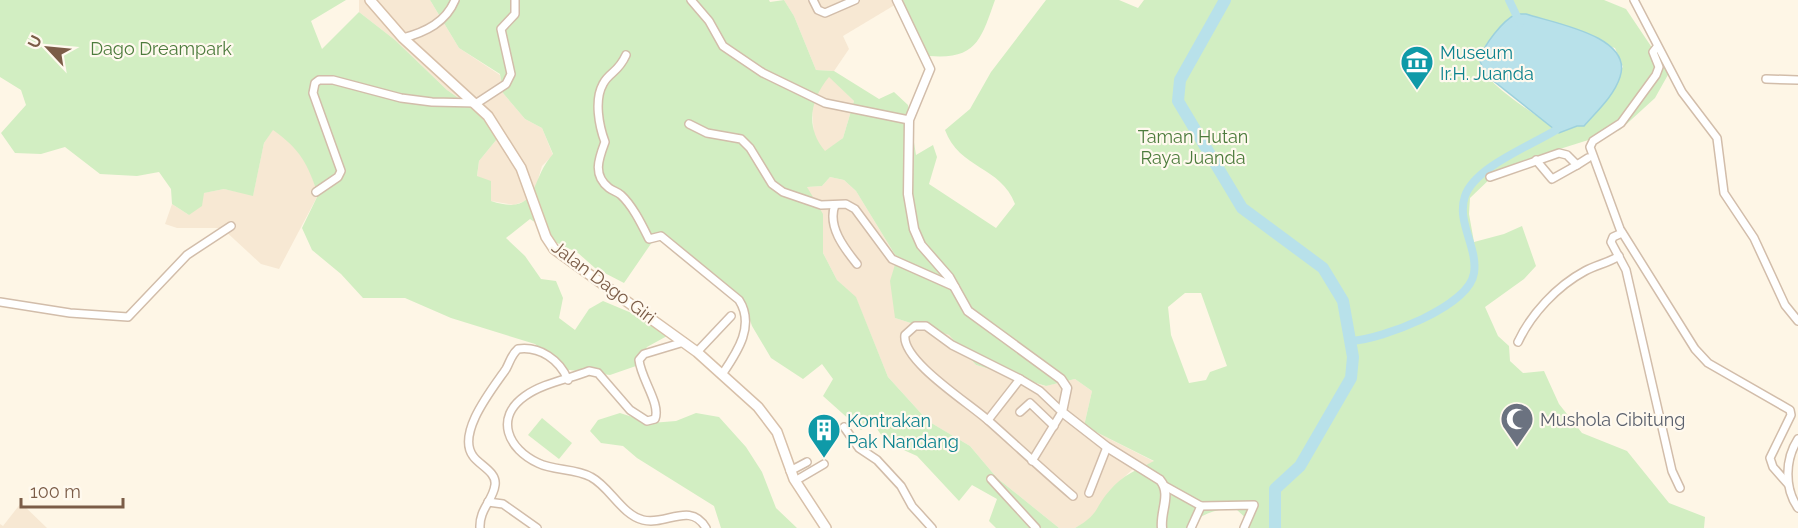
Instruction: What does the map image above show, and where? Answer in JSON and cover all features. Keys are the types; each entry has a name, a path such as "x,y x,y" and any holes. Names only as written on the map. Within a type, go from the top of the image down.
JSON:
{"main road":[{"name":"Jalan Dago Giri","path":"370,0 403,38 477,103 488,116 521,168 546,237 554,249 698,352 723,373 772,423 795,482 826,528"}],"street":[{"path":"403,38 428,29 443,19 455,0"},
{"path":"316,192 338,177 341,171 313,93 315,83 319,80 333,80 401,98 432,102 477,103 506,84 510,74 501,29 515,14 515,0"},
{"path":"691,0 709,21 723,46 763,73 825,103 909,120"},
{"path":"813,0 818,10 825,13 855,0"},
{"path":"897,0 930,69 909,120 908,194 914,229 921,245 955,287 962,304 976,319 1061,379 1067,388 1062,412 1032,461"},
{"path":"1634,0 1682,92 1717,138 1724,193 1754,238 1785,305 1798,321"},
{"path":"1657,47 1653,52 1659,67 1656,75 1621,123 1590,145 1621,231 1701,357 1790,410 1791,415 1770,458 1773,467 1788,484 1798,508"},
{"path":"626,55 620,69 603,82 601,88 598,124 605,141 599,160 599,176 609,188 621,195 649,239 661,236 739,300 744,309 744,335 723,373"},
{"path":"1766,79 1798,80"},
{"path":"689,124 707,133 741,139 750,148 772,184 783,192 821,205 846,204 855,209 892,259 955,287"},
{"path":"1490,177 1559,153 1567,155 1577,165"},
{"path":"1536,160 1552,179 1588,158"},
{"path":"835,205 831,217 834,227 857,264"},
{"path":"0,302 70,313 128,317 187,255 231,226"},
{"path":"1621,231 1611,239 1619,256 1638,320 1672,471 1680,488"},
{"path":"1518,342 1526,324 1549,299 1581,273 1619,256"},
{"path":"698,352 731,316"},
{"path":"1073,496 988,420 927,370 906,345 904,339 908,331 915,326 926,326 952,345 1040,391 1062,412 1107,447 1201,507 1254,505 1244,528"},
{"path":"684,342 644,354 639,360 643,378 657,406 657,417 651,421 637,416 598,374 589,371 525,396 510,414 507,422 511,443 526,457 538,463 589,475 602,484 633,516 652,524 690,515 698,518 706,528"},
{"path":"480,528 483,511 495,485 494,477 472,456 468,443 472,425 487,394 518,349 538,351 558,363 568,380"},
{"path":"988,420 1020,379"},
{"path":"1020,412 1030,403 1054,426"},
{"path":"844,427 859,448 878,460 901,486 912,506 932,528"},
{"path":"1788,484 1790,457 1798,440"},
{"path":"1089,493 1107,447"},
{"path":"790,471 807,462"},
{"path":"795,482 824,464"},
{"path":"991,479 1036,528"},
{"path":"1162,528 1165,486"},
{"path":"488,502 503,504 537,528"},
{"path":"1191,528 1201,507"}],"shaded area":[{"path":"359,0 430,0 459,48 500,75 503,93 525,119 542,128 553,155 542,166 534,193 528,200 514,205 491,201 477,177 479,161 497,139 484,116 447,90 395,40 359,12"},
{"path":"784,0 903,0 843,36 849,49 834,71 816,70 794,16"},
{"path":"829,76 854,101 843,138 825,152 814,138 812,107 818,90"},
{"path":"273,129 292,143 309,167 318,195 279,269 261,264 222,228 177,228 165,224 172,204 189,215 203,193 224,189 253,195 264,143"},
{"path":"830,177 844,180 856,191 897,258 895,318 949,335 976,365 1045,386 1075,379 1092,391 1084,426 1155,462 1133,469 1110,490 1091,519 1075,528 1059,528 997,478 970,446 928,421 888,377 856,298 837,280 823,253 823,237 807,187 822,186"},
{"path":"21,503 47,528 0,528 0,524 3,526"}],"green space":[{"path":"0,0 346,0 311,21 322,49 359,12 395,40 447,90 484,116 497,139 479,161 477,176 491,181 491,201 507,205 518,204 526,200 531,193 545,164 553,154 542,128 525,119 503,93 500,74 459,48 430,0 769,0 770,2 784,0 794,16 816,70 834,71 879,99 894,92 908,105 916,155 933,145 937,157 929,184 996,228 1015,204 1009,192 990,174 960,153 951,143 945,130 970,109 991,72 1046,0 1119,0 1138,8 1144,0 1604,0 1626,9 1669,73 1655,98 1620,130 1525,160 1494,175 1470,198 1469,214 1474,242 1504,234 1522,226 1536,266 1524,279 1485,307 1498,336 1509,346 1510,361 1523,373 1544,371 1559,404 1582,433 1627,451 1669,503 1705,517 1704,528 1248,528 1250,522 1236,509 1229,509 1204,515 1187,528 1075,528 1093,515 1105,496 1120,480 1154,461 1084,426 1092,391 1075,379 1046,386 976,365 949,335 895,318 890,281 897,258 856,191 844,180 830,177 822,186 807,187 823,214 823,253 837,280 856,297 888,377 928,421 970,446 997,478 1059,528 996,528 989,521 997,499 972,485 959,501 917,456 886,442 873,423 861,430 823,396 833,379 822,364 803,379 771,358 752,326 746,308 659,232 624,283 595,268 578,253 551,240 542,227 530,219 506,238 525,256 541,279 556,281 563,298 559,318 575,330 589,309 603,301 634,314 667,336 647,347 636,366 610,375 561,369 535,344 451,318 405,298 363,298 341,274 312,250 302,228 318,195 311,174 302,158 273,130 264,143 253,196 224,189 204,193 202,206 189,215 172,204 171,189 159,172 137,176 100,174 65,147 41,154 15,153 1,133 26,105 21,90 0,77","holes":["1509,18 1615,48 1623,67 1577,126 1559,133 1500,89 1482,69 1480,60 1483,49","829,77 854,101 843,138 825,151 812,123 814,104","1185,293 1201,293 1227,366 1210,372 1206,380 1189,383 1171,335 1168,307"]},
{"path":"903,0 995,0 986,26 975,44 958,54 929,56 911,26"},
{"path":"620,413 651,423 676,421 696,413 719,417 746,447 762,472 776,508 797,528 721,528 714,506 637,458 623,446 601,443 590,431 598,420"},
{"path":"542,418 572,443 559,459 528,435"}],"water":[{"path":"1516,14 1526,14 1571,27 1604,41 1615,51 1621,63 1620,77 1614,91 1584,126 1577,126 1559,133 1486,75 1479,59 1500,27"}],"waterway":[{"path":"1225,0 1180,80 1178,101 1242,208 1323,268 1343,301 1353,357 1351,378 1300,466 1275,489 1275,528"},
{"path":"1509,0 1520,23"},
{"path":"1351,341 1383,334 1422,319 1457,298 1469,286 1474,273 1474,263 1463,206 1471,185 1504,158 1556,130"}],"place":[{"name":"Museum Ir.H. Juanda","path":"1417,91"},
{"name":"Mushola Cibitung","path":"1517,448"},
{"name":"Kontrakan Pak Nandang","path":"824,459"}],"park label":[{"name":"Dago Dreampark","path":"161,48"},
{"name":"Taman Hutan Raya Juanda","path":"1193,146"}]}
